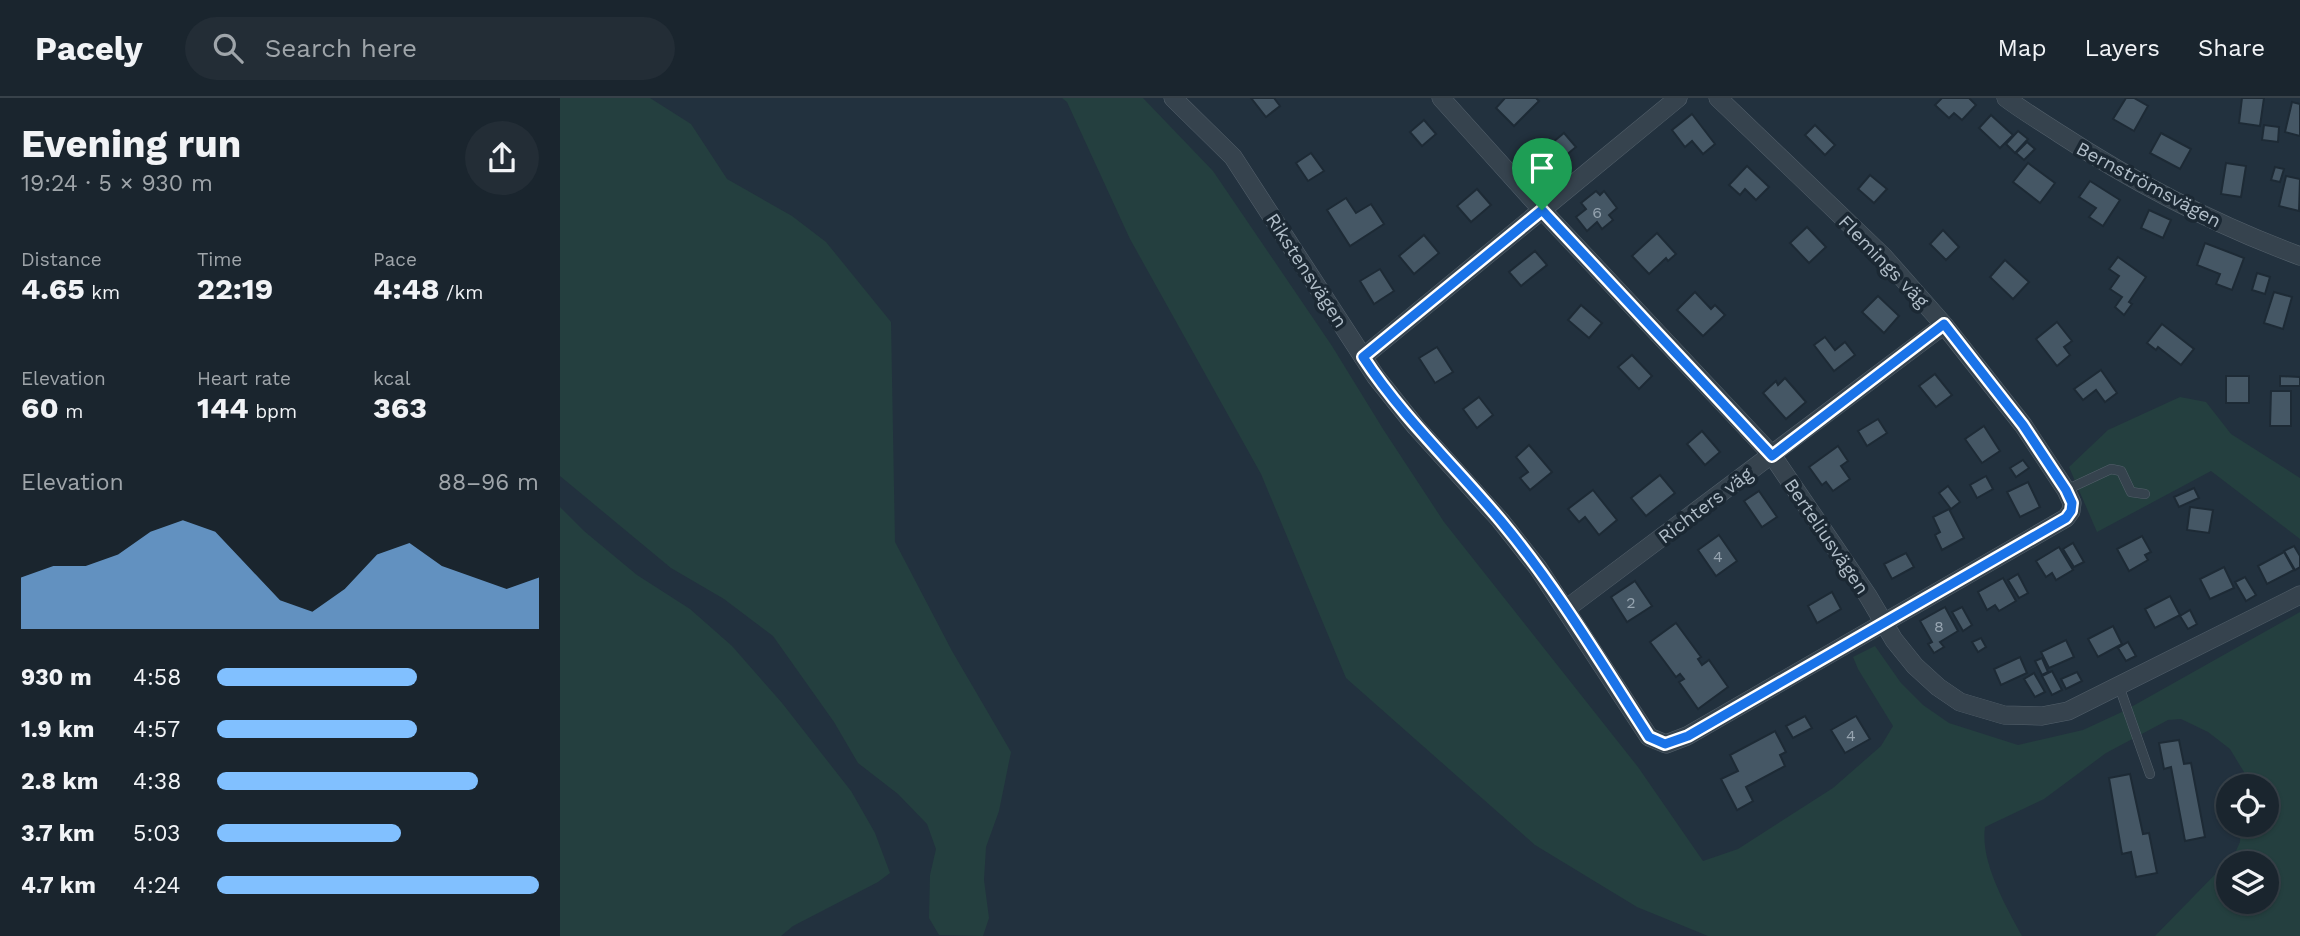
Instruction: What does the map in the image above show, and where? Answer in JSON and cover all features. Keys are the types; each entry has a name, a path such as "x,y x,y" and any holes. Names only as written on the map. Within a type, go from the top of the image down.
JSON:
{"street":[{"name":"Rikstensvägen","path":"1172,98 1233,157 1363,357 1416,427 1500,520 1538,568 1649,737 1665,744 1698,730 1883,623"},
{"name":"Berteliusvägen","path":"1441,98 1772,456 1868,596 1883,623 1915,666 1960,702 2004,715 2042,716 2067,710 2300,595"},
{"path":"1363,357 1678,98"},
{"name":"Flemings väg","path":"1718,98 1883,256 1944,324 2023,425 2072,503 2066,518 1883,623"},
{"name":"Bernströmsvägen","path":"2006,98 2098,159 2147,186 2201,214 2300,256"},
{"name":"Richters väg","path":"1566,609 1944,324"}],"lane":[{"path":"2066,490 2111,469 2121,471 2131,492 2145,494"},
{"path":"2119,686 2150,774"}],"green space":[{"path":"560,98 650,98 691,124 727,179 792,216 826,242 891,322 895,542 952,651 1011,752 999,811 986,847 984,880 989,918 983,936 939,935 929,918 930,875 936,849 927,824 898,794 858,763 834,722 773,636 724,599 671,568 560,476"},
{"path":"1062,98 1143,98 1213,171 1332,346 1444,522 1638,767 1703,861 1738,849 1833,788 1881,746 1893,726 1853,657 1875,646 1901,683 1923,705 1949,723 2018,745 2083,730 2124,711 2300,612 2300,936 2155,936 2216,873 2216,914 2279,914 2279,851 2236,851 2240,837 2279,837 2279,774 2244,774 2230,749 2208,732 2181,719 2168,720 2106,753 2044,799 1985,827 1984,841 1990,869 2022,936 1708,936 1637,907 1535,845 1346,678 1261,474 1130,239 1067,102"},
{"path":"2180,397 2206,402 2231,434 2300,478 2300,539 2211,471 2097,532 2069,467 2108,430"},
{"path":"560,507 584,531 637,575 690,609 732,646 782,703 851,791 875,833 890,873 878,882 793,926 781,936 560,936"}],"building":[{"path":"1251,98 1274,98 1280,106 1266,117"},
{"path":"1505,98 1536,98 1539,101 1514,126 1496,108"},
{"path":"1942,98 1969,98 1976,105 1962,120 1954,113 1949,118 1935,105"},
{"path":"2126,98 2134,98 2148,106 2134,131 2113,119"},
{"path":"2242,98 2264,98 2260,126 2239,123"},
{"path":"2292,102 2300,104 2300,136 2285,132"},
{"path":"1692,114 1715,144 1703,154 1692,141 1685,147 1672,130"},
{"path":"1991,115 2013,135 2000,148 1979,128"},
{"path":"1424,120 1436,134 1422,146 1410,132"},
{"path":"1815,125 1835,145 1825,155 1805,135"},
{"path":"2264,125 2279,127 2278,142 2262,140"},
{"path":"2018,131 2028,139 2015,153 2006,144"},
{"path":"1564,133 1576,147 1559,161 1547,147"},
{"path":"2161,133 2191,149 2180,169 2150,153"},
{"path":"2027,142 2035,149 2024,160 2016,153"},
{"path":"1311,153 1324,171 1308,181 1296,163"},
{"path":"2028,163 2055,183 2040,203 2013,182"},
{"path":"2226,163 2246,166 2241,197 2221,194"},
{"path":"1747,166 1769,187 1756,200 1745,189 1740,195 1729,185"},
{"path":"2275,167 2284,169 2280,182 2271,180"},
{"path":"1870,175 1887,189 1874,203 1858,189"},
{"path":"2286,176 2300,179 2299,211 2279,206"},
{"path":"2090,181 2120,200 2103,226 2089,217 2096,208 2079,197"},
{"path":"1477,189 1491,205 1471,222 1457,206"},
{"path":"1596,191 1600,195 1604,191 1617,208 1609,215 1613,220 1602,229 1597,222 1587,231 1576,217 1586,209 1581,203"},
{"path":"1346,198 1356,213 1371,204 1384,224 1350,246 1327,210"},
{"path":"2149,210 2171,220 2163,238 2141,228"},
{"path":"1807,227 1826,247 1809,263 1790,243"},
{"path":"1943,230 1959,247 1946,260 1930,244"},
{"path":"1657,233 1676,254 1668,261 1666,258 1649,274 1632,256"},
{"path":"1424,235 1439,253 1414,274 1399,256"},
{"path":"2205,243 2244,258 2232,290 2216,284 2220,274 2197,265"},
{"path":"1535,251 1547,265 1521,286 1509,272"},
{"path":"2118,257 2146,277 2129,302 2132,304 2124,315 2115,307 2122,297 2110,289 2119,276 2109,269"},
{"path":"2005,260 2029,282 2013,299 1990,277"},
{"path":"1380,269 1394,291 1374,304 1360,281"},
{"path":"2257,273 2270,277 2265,294 2252,290"},
{"path":"1695,292 1711,309 1715,305 1725,315 1703,336 1677,310"},
{"path":"2274,292 2292,297 2283,329 2264,323"},
{"path":"1878,296 1899,316 1884,333 1862,312"},
{"path":"1581,305 1602,323 1589,338 1568,320"},
{"path":"2057,322 2072,341 2064,347 2070,355 2057,366 2036,339"},
{"path":"2162,324 2194,349 2181,365 2158,347 2156,350 2147,343"},
{"path":"1825,337 1835,350 1845,342 1855,355 1834,371 1814,345"},
{"path":"1437,347 1453,372 1435,383 1419,358"},
{"path":"1632,355 1652,376 1639,389 1618,367"},
{"path":"2101,370 2117,393 2105,402 2096,390 2083,400 2074,389"},
{"path":"1935,374 1952,395 1936,407 1919,386"},
{"path":"2226,376 2249,376 2249,403 2226,403"},
{"path":"2280,376 2300,377 2300,386 2280,386"},
{"path":"1785,378 1806,402 1786,419 1763,393 1776,381 1778,385"},
{"path":"2271,391 2291,391 2291,426 2270,426"},
{"path":"1479,397 1493,415 1477,428 1463,409"},
{"path":"1878,419 1887,433 1867,446 1858,431"},
{"path":"1984,426 2000,451 1982,463 1965,439"},
{"path":"1702,431 1720,452 1705,465 1687,444"},
{"path":"1529,445 1552,472 1530,490 1520,478 1528,472 1516,457"},
{"path":"1838,446 1848,461 1841,466 1850,479 1833,491 1826,482 1822,485 1809,467"},
{"path":"2023,460 2029,468 2016,477 2010,468"},
{"path":"1660,475 1675,493 1646,516 1631,498"},
{"path":"1986,476 1993,489 1977,498 1970,485"},
{"path":"2028,482 2040,507 2020,517 2007,492"},
{"path":"1948,486 1960,502 1951,509 1939,493"},
{"path":"2194,488 2199,498 2179,507 2174,497"},
{"path":"1593,490 1617,520 1599,535 1585,517 1579,522 1568,509"},
{"path":"1759,491 1777,517 1762,527 1744,501"},
{"path":"2190,507 2213,510 2209,533 2187,530"},
{"path":"1949,509 1964,538 1942,550 1935,535 1940,532 1933,517"},
{"path":"1719,535 1737,561 1716,576 1698,550"},
{"path":"2142,536 2151,552 2145,555 2148,560 2129,571 2117,549"},
{"path":"2073,543 2084,562 2074,567 2063,549"},
{"path":"2294,546 2300,556 2300,567 2295,570 2284,551"},
{"path":"2059,547 2073,570 2056,580 2052,573 2046,577 2036,561"},
{"path":"2284,552 2294,570 2267,584 2258,566"},
{"path":"1906,553 1914,567 1892,579 1884,564"},
{"path":"2224,567 2234,588 2210,599 2200,579"},
{"path":"2018,574 2028,593 2019,598 2008,580"},
{"path":"2245,577 2256,595 2246,601 2235,582"},
{"path":"2003,578 2016,601 1999,611 1995,605 1987,610 1978,592"},
{"path":"1635,581 1652,606 1627,622 1611,597"},
{"path":"1832,592 1841,609 1817,623 1808,606"},
{"path":"2170,596 2180,615 2155,628 2145,609"},
{"path":"1945,607 1958,631 1940,642 1944,647 1934,653 1928,644 1932,642 1920,621"},
{"path":"1962,607 1972,625 1963,631 1952,612"},
{"path":"2190,610 2197,624 2188,629 2180,616"},
{"path":"1676,623 1701,657 1698,659 1702,665 1709,660 1728,687 1698,709 1679,682 1684,679 1680,674 1676,677 1650,642"},
{"path":"2113,626 2122,644 2098,657 2088,639"},
{"path":"1981,638 1986,647 1978,652 1972,642"},
{"path":"2066,640 2074,657 2049,668 2041,652"},
{"path":"2128,642 2136,656 2126,661 2118,648"},
{"path":"2020,657 2027,673 2001,685 1994,669"},
{"path":"2042,658 2048,672 2042,675 2035,661"},
{"path":"2052,671 2062,690 2052,695 2042,676"},
{"path":"2077,672 2082,681 2066,689 2061,679"},
{"path":"2034,673 2045,692 2035,697 2024,679"},
{"path":"1805,716 1812,728 1793,738 1786,726"},
{"path":"1856,716 1870,739 1845,753 1831,730"},
{"path":"1775,731 1786,752 1780,755 1785,766 1746,787 1753,801 1737,810 1721,779 1738,771 1730,755"},
{"path":"2179,740 2184,764 2191,763 2205,837 2185,841 2171,767 2164,769 2159,743"},
{"path":"2130,774 2143,834 2149,833 2157,873 2136,877 2131,852 2122,854 2109,778"}],"route":[{"path":"1542,210 1772,456 1944,324 2023,425 2066,490 2072,503 2071,511 2066,518 1688,736 1665,744 1649,737 1538,568 1500,520 1416,427 1363,357 1542,210"}]}
